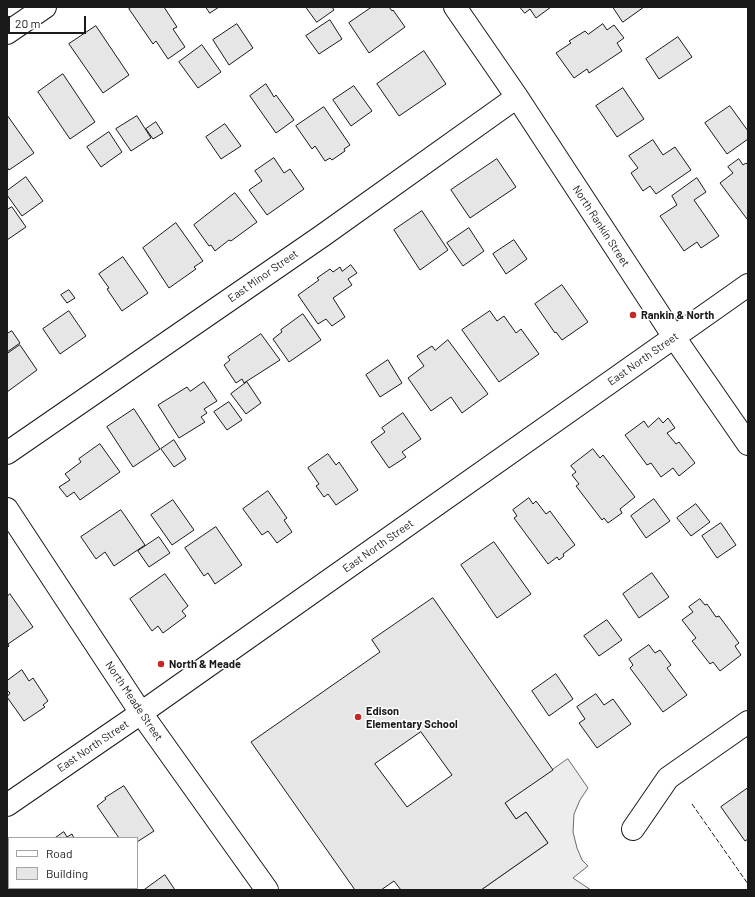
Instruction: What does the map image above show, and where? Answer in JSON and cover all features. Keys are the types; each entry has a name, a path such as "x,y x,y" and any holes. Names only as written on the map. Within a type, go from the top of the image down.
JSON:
{"street":[{"path":"7,33 45,7"},
{"name":"North Rankin Street","path":"455,7 517,97 674,337 748,444"},
{"name":"East Minor Street","path":"7,453 322,236 517,97"},
{"name":"East North Street","path":"7,805 141,713 748,285"},
{"name":"North Meade Street","path":"7,509 141,713 267,890"},
{"path":"633,829 668,778 748,722"}],"shaded area":[{"path":"568,759 588,788 580,800 574,814 573,832 582,860 588,866 573,878 591,890 481,890 548,843 526,812 516,819 505,803"}],"building":[{"path":"132,7 164,7 177,27 173,29 185,47 168,59 156,41 153,44 129,9"},
{"path":"206,7 219,7 210,13"},
{"path":"306,7 332,7 334,10 317,22"},
{"path":"372,7 389,7 392,11 393,10 405,27 369,53 349,23"},
{"path":"520,7 551,7 536,18 530,9 525,13"},
{"path":"613,7 644,7 623,22"},
{"path":"330,20 342,39 319,54 306,36"},
{"path":"237,24 253,48 229,65 213,40"},
{"path":"603,24 607,30 614,25 624,38 617,43 622,51 589,73 587,69 574,78 556,53 571,43 569,41 585,31 588,34"},
{"path":"96,26 129,75 103,93 69,44"},
{"path":"678,37 692,57 659,79 646,59"},
{"path":"202,45 221,72 198,88 179,62"},
{"path":"424,51 446,84 399,116 377,84"},
{"path":"63,74 95,122 70,139 38,92"},
{"path":"266,84 274,97 276,95 294,120 276,133 250,96"},
{"path":"354,86 372,111 351,126 333,100"},
{"path":"623,88 644,119 617,137 596,106"},
{"path":"730,106 748,131 748,139 727,154 705,123"},
{"path":"324,107 350,145 344,149 345,151 332,160 330,158 325,161 315,146 312,149 296,126"},
{"path":"7,115 34,153 9,170 7,167"},
{"path":"137,116 151,138 131,151 116,129"},
{"path":"156,122 163,133 153,139 146,129"},
{"path":"225,124 241,146 221,159 206,137"},
{"path":"109,132 122,152 101,167 87,147"},
{"path":"653,140 663,155 675,147 691,170 656,194 650,186 643,191 631,173 638,168 629,156"},
{"path":"274,158 284,173 290,169 304,189 267,215 249,190 262,181 255,171"},
{"path":"497,159 516,187 470,218 451,190"},
{"path":"739,159 743,165 746,163 748,165 747,219 720,183 733,173 728,167"},
{"path":"26,177 43,201 22,216 7,195 7,191"},
{"path":"697,178 706,192 694,200 719,236 701,248 697,242 684,251 660,216 677,205 672,196"},
{"path":"235,193 257,222 215,251 211,245 209,246 194,225"},
{"path":"12,207 26,227 7,240 7,210"},
{"path":"422,211 448,250 420,270 394,230"},
{"path":"176,223 203,261 194,267 196,269 169,288 143,248"},
{"path":"469,228 484,251 463,266 447,243"},
{"path":"514,240 527,259 506,274 493,254"},
{"path":"123,257 148,293 122,311 99,274"},
{"path":"351,265 357,273 348,279 352,285 333,298 345,317 332,326 326,319 318,324 298,295 319,280 317,278 330,269 333,272 340,267 342,271"},
{"path":"562,285 588,322 562,340 556,332 555,333 535,304"},
{"path":"69,290 75,298 67,303 61,295"},
{"path":"69,311 86,336 60,354 43,329"},
{"path":"490,311 497,321 504,316 516,333 521,329 539,354 499,382 462,330"},
{"path":"303,314 321,340 289,362 273,339 282,332 281,330"},
{"path":"12,331 20,343 7,352 7,334"},
{"path":"261,334 280,360 244,383 242,379 236,383 224,365 230,360 228,357"},
{"path":"448,340 488,394 462,413 451,397 431,411 408,378 424,366 417,356 432,346 435,350"},
{"path":"20,345 37,370 7,392 7,354"},
{"path":"388,360 402,383 380,397 366,375"},
{"path":"204,382 217,401 204,409 207,413 201,417 205,422 179,438 158,405 187,387 190,391"},
{"path":"247,382 261,403 246,414 231,394"},
{"path":"229,402 242,420 227,430 214,412"},
{"path":"134,409 160,449 133,467 107,427"},
{"path":"403,413 421,439 402,452 406,457 389,468 371,442 385,432 382,428"},
{"path":"659,418 663,423 668,418 675,428 667,433 676,444 679,442 695,463 679,476 673,468 661,477 651,463 647,465 625,435 644,421 648,427"},
{"path":"174,440 186,459 174,467 161,449"},
{"path":"100,444 120,472 80,500 74,492 67,497 59,487 70,480 65,474 81,462 79,459"},
{"path":"593,449 600,458 603,455 635,497 620,509 622,513 608,523 604,518 602,520 576,486 579,484 572,475 576,472 571,466"},
{"path":"328,454 336,465 339,462 358,490 336,505 328,494 324,497 316,486 319,484 308,468"},
{"path":"268,491 287,518 284,520 292,532 277,543 268,531 262,535 243,509"},
{"path":"529,498 533,504 536,501 546,514 550,511 575,545 563,554 564,556 559,560 557,557 548,564 514,518 517,516 513,510"},
{"path":"654,499 670,521 646,538 631,516"},
{"path":"173,500 194,530 172,545 151,515"},
{"path":"696,504 710,522 691,536 677,518"},
{"path":"121,510 145,545 114,566 105,552 96,559 81,537"},
{"path":"721,523 736,545 717,558 702,536"},
{"path":"216,527 242,565 215,584 208,573 204,576 185,548"},
{"path":"159,537 170,553 149,567 138,551"},
{"path":"494,542 531,594 497,618 461,565"},
{"path":"652,573 669,597 639,618 623,594"},
{"path":"165,574 188,606 182,611 186,616 163,633 158,626 152,631 130,599"},
{"path":"10,594 33,627 8,644 9,646 7,648 7,597"},
{"path":"433,598 553,770 505,803 516,819 526,812 548,843 481,890 401,890 394,881 381,890 355,890 251,742 380,652 372,640","holes":["421,732 452,775 407,807 375,764"]},
{"path":"700,599 705,605 707,604 716,617 719,616 739,643 735,646 741,655 720,671 713,662 710,664 692,641 696,638 682,620 693,612 689,607"},
{"path":"607,620 622,640 599,656 584,636"},
{"path":"649,645 655,653 660,650 671,665 667,668 687,695 663,712 630,668 633,665 629,659"},
{"path":"22,670 29,681 33,678 48,701 43,705 45,707 24,721 7,697 10,693 7,690 7,681"},
{"path":"556,674 573,699 549,716 532,691"},
{"path":"596,694 604,705 613,699 631,724 597,748 579,723 585,719 577,707"},
{"path":"124,786 154,831 138,841 138,837 118,837 97,806 106,799 105,798"},
{"path":"748,788 748,839 745,841 721,807"},
{"path":"64,832 67,837 56,837"},
{"path":"7,869 8,889 22,890 7,890"},
{"path":"165,875 175,890 144,890"},
{"path":"93,889 138,889 136,890"}],"fence":[{"path":"692,804 748,884"}],"place":[{"name":"Rankin & North","path":"633,315"},
{"name":"North & Meade","path":"161,664"},
{"name":"Edison Elementary School","path":"358,717"}]}
